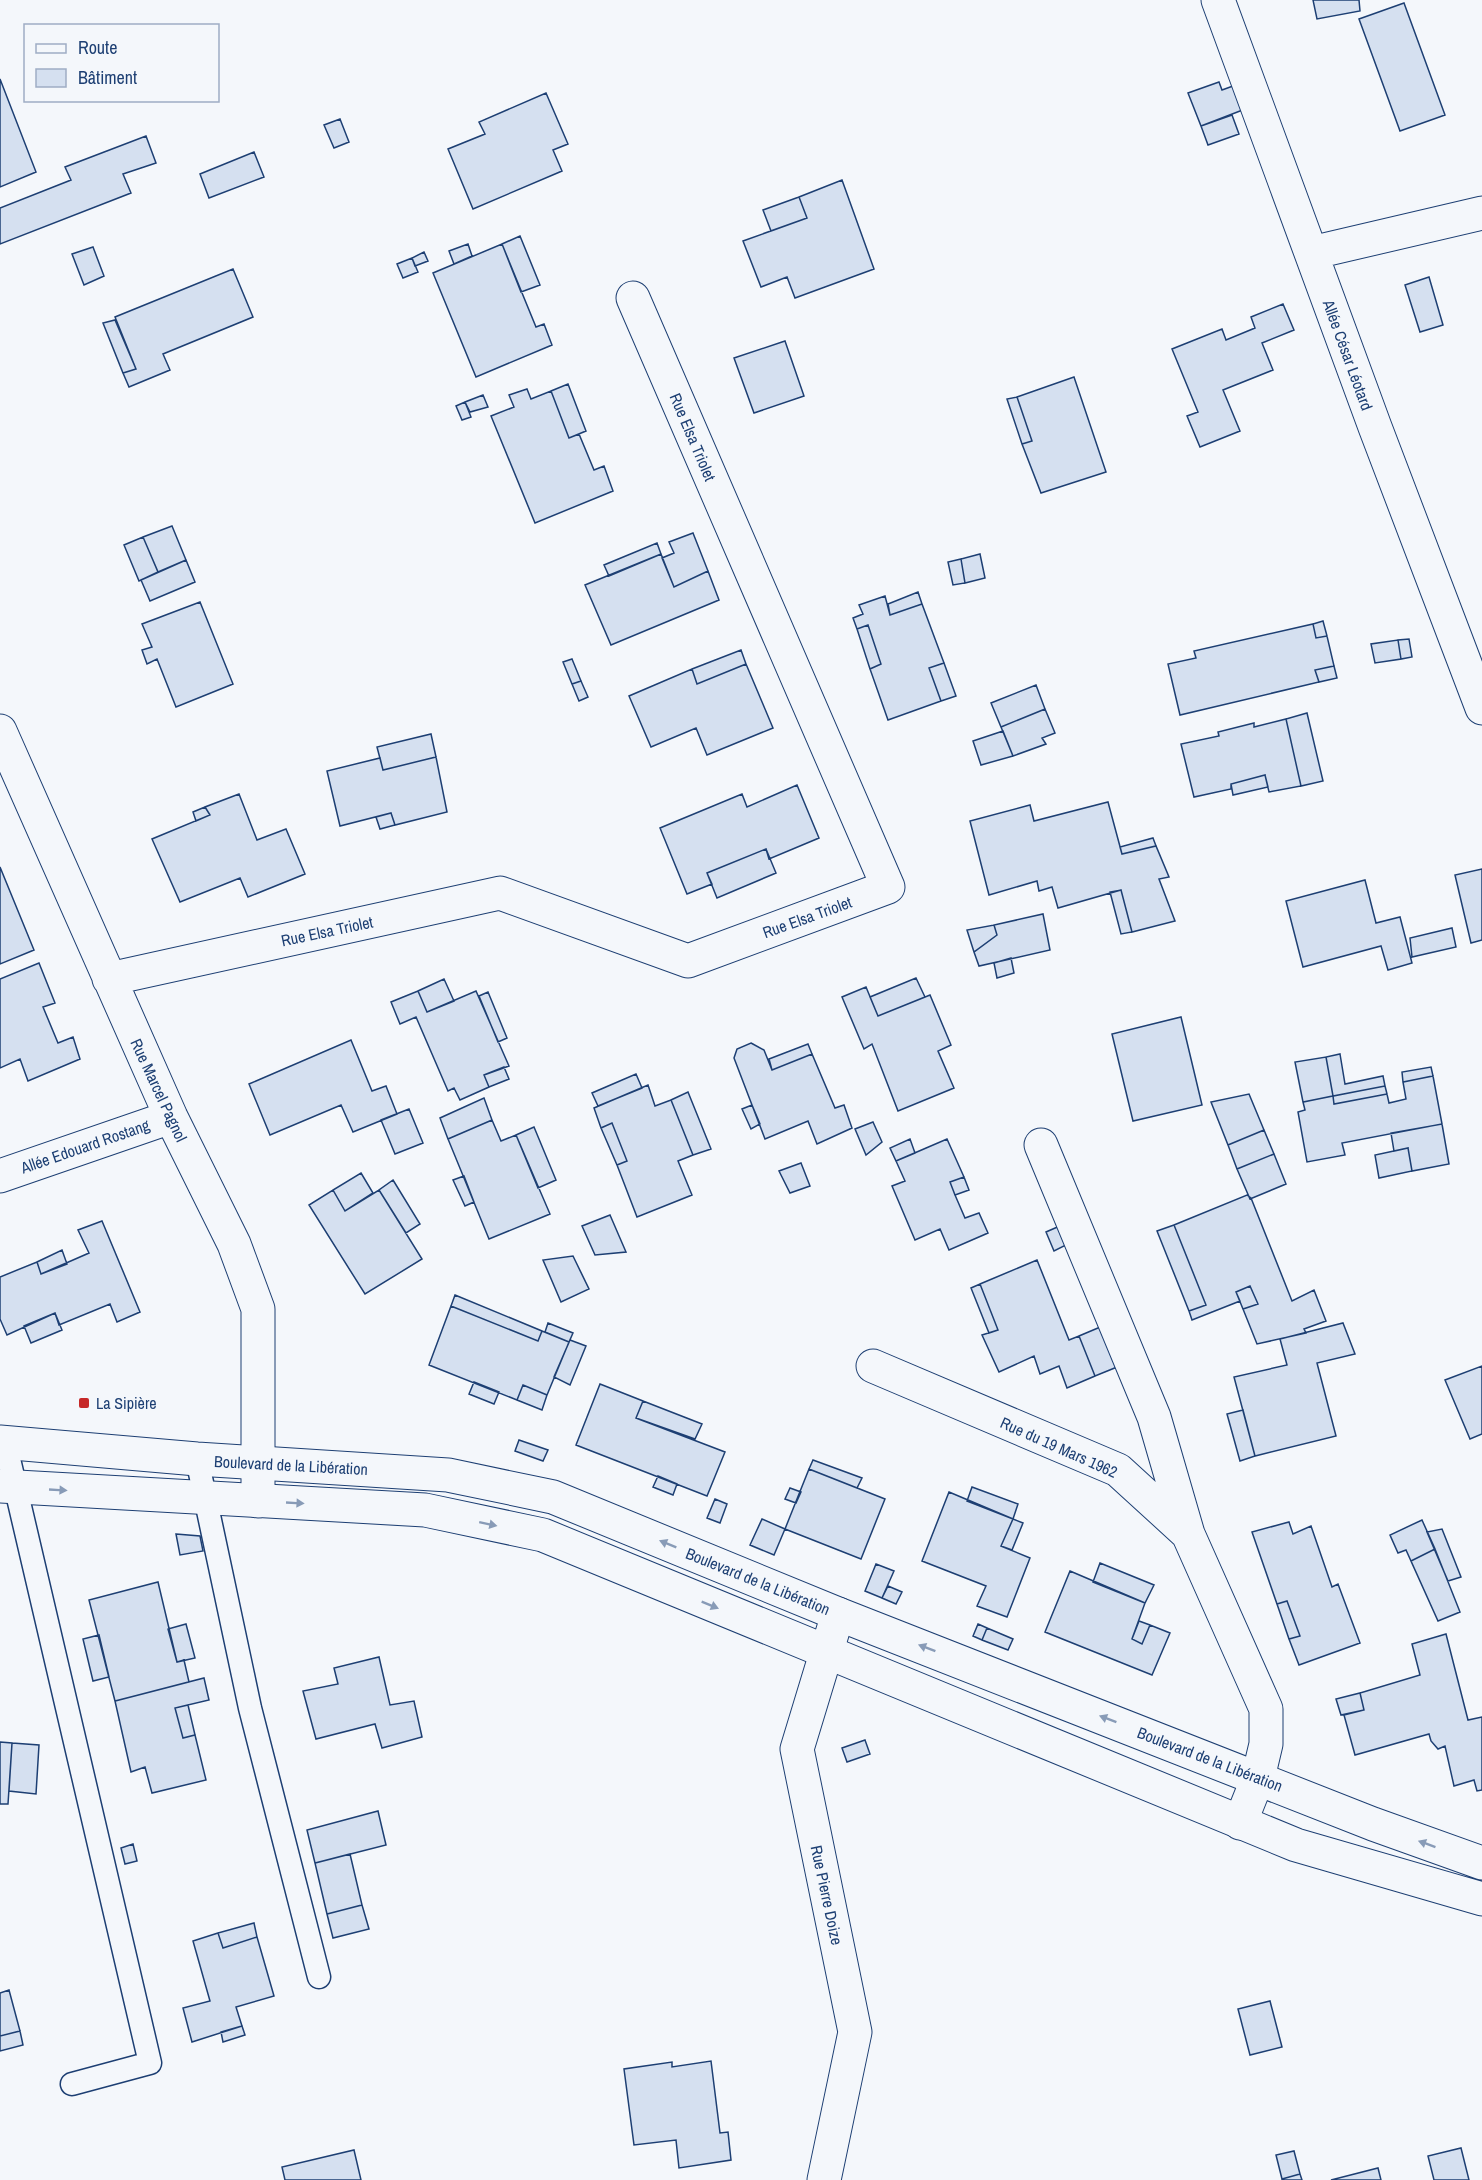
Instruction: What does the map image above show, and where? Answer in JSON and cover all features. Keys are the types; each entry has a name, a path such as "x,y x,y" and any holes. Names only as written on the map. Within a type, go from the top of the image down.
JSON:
{"street":[{"name":"Allée César Léotard","path":"1218,0 1311,253 1470,646 1482,708"},
{"path":"1311,253 1482,213"},
{"name":"Rue Elsa Triolet","path":"109,979 501,893 688,961 888,887 633,298"},
{"name":"Rue Marcel Pagnol","path":"0,731 171,1117 234,1244 258,1309 258,1502"},
{"name":"Allée Edouard Rostang","path":"0,1176 171,1117"},
{"path":"1041,1145 1154,1417 1188,1534"},
{"name":"Rue du 19 Mars 1962","path":"873,1366 1118,1470 1188,1534 1266,1709 1266,1744 1258,1778 1240,1823"},
{"name":"Boulevard de la Libération","path":"3,1442 197,1460 448,1475 553,1497 838,1614 1383,1828 1482,1863"},
{"path":"8,1487 425,1510 543,1535 1296,1845 1482,1899"},
{"name":"Rue Pierre Doize","path":"824,2180 855,2032 797,1749 838,1614"}],"lane":[{"path":"3,1442 8,1487 150,2063 72,2084"},
{"path":"197,1460 250,1708 319,1977"}],"building":[{"path":"1313,0 1359,0 1360,11 1317,19"},
{"path":"1404,3 1445,115 1400,131 1359,19"},
{"path":"0,79 36,172 0,187"},
{"path":"1219,82 1222,90 1244,82 1253,106 1201,126 1188,93"},
{"path":"546,93 568,144 553,150 562,171 473,209 448,149 485,134 479,122"},
{"path":"1232,115 1239,134 1208,145 1201,126"},
{"path":"340,119 349,142 334,148 324,125"},
{"path":"146,136 156,163 123,174 131,193 0,244 0,208 71,180 65,167"},
{"path":"254,152 264,177 209,198 200,174"},
{"path":"842,180 874,269 795,298 787,277 761,287 743,241 807,218 799,197"},
{"path":"799,197 807,218 771,231 763,210"},
{"path":"520,236 540,285 521,292 502,244"},
{"path":"468,244 472,256 454,264 449,251"},
{"path":"502,244 536,327 544,324 552,345 476,377 433,273"},
{"path":"93,247 104,276 84,285 72,254"},
{"path":"424,252 428,261 415,266 412,258"},
{"path":"412,258 418,272 403,278 397,264"},
{"path":"233,269 253,317 163,354 170,370 129,387 123,373 136,369 115,317"},
{"path":"1429,277 1443,325 1420,332 1405,285"},
{"path":"1283,304 1294,330 1262,343 1273,370 1223,390 1240,431 1200,447 1187,416 1198,412 1172,349 1222,329 1226,340 1255,328 1251,317"},
{"path":"115,320 136,369 123,373 103,323"},
{"path":"785,341 804,396 754,413 734,358"},
{"path":"1074,377 1106,472 1041,493 1022,444 1032,441 1017,397"},
{"path":"568,384 586,431 569,438 551,391"},
{"path":"527,389 531,399 551,391 569,438 579,434 594,470 604,466 613,491 535,523 491,416 514,407 509,395"},
{"path":"483,395 488,407 470,412 465,402"},
{"path":"1017,397 1032,441 1022,444 1007,399"},
{"path":"465,402 471,417 462,420 456,406"},
{"path":"172,526 186,560 158,572 143,537"},
{"path":"693,533 708,571 674,587 662,558 674,553 669,542"},
{"path":"143,537 158,572 139,581 124,545"},
{"path":"657,543 661,554 609,576 604,565"},
{"path":"661,554 674,587 708,571 719,600 611,645 585,585"},
{"path":"980,554 985,578 965,583 961,559"},
{"path":"961,559 965,583 953,585 948,562"},
{"path":"186,560 195,582 150,601 141,580"},
{"path":"918,592 922,604 890,615 888,604"},
{"path":"885,596 890,615 922,604 944,663 929,668 941,701 888,720 870,669 881,664 868,625 857,629 853,618 863,614 859,605"},
{"path":"200,602 233,684 176,707 157,659 147,664 142,650 152,647 142,624"},
{"path":"1323,621 1327,636 1316,638 1313,624"},
{"path":"1313,624 1316,638 1327,636 1334,666 1315,670 1319,682 1180,715 1168,664 1196,658 1194,651"},
{"path":"868,625 881,664 870,669 857,629"},
{"path":"1409,639 1412,657 1401,659 1398,640"},
{"path":"1398,640 1401,659 1375,663 1371,644"},
{"path":"741,650 746,664 697,684 692,669"},
{"path":"572,659 581,681 572,684 563,662"},
{"path":"944,663 956,696 941,701 929,668"},
{"path":"746,664 773,728 707,755 696,728 651,747 629,696 692,669 697,684"},
{"path":"1334,666 1337,678 1319,682 1315,670"},
{"path":"581,681 588,697 579,701 572,684"},
{"path":"1036,685 1045,709 1001,727 991,703"},
{"path":"1045,709 1055,733 1042,738 1046,744 1013,756 1001,727"},
{"path":"1307,713 1323,781 1301,786 1286,719"},
{"path":"1286,719 1301,786 1269,792 1265,775 1231,784 1231,789 1194,797 1181,744 1219,736 1218,732 1254,723 1254,727"},
{"path":"1003,731 1013,756 981,765 973,741"},
{"path":"431,734 436,757 383,770 377,747"},
{"path":"436,757 447,812 395,825 391,813 340,826 327,771 380,758 383,770"},
{"path":"1265,775 1268,787 1233,795 1231,784"},
{"path":"797,785 819,838 769,859 766,849 707,873 712,884 687,894 660,828 742,794 747,807"},
{"path":"239,794 257,840 286,829 305,874 248,897 240,878 180,902 152,839 210,815 205,807"},
{"path":"1108,802 1122,854 1156,846 1169,877 1159,879 1175,921 1132,932 1121,890 1058,908 1052,887 1039,891 1037,881 989,895 970,821 1030,805 1034,821"},
{"path":"205,807 210,815 196,821 193,812"},
{"path":"391,813 395,825 380,829 376,817"},
{"path":"1153,838 1156,846 1122,854 1120,847"},
{"path":"766,849 776,873 717,898 707,873"},
{"path":"0,867 34,950 0,964"},
{"path":"1482,869 1482,940 1471,943 1455,875"},
{"path":"1365,880 1376,923 1400,917 1412,963 1388,970 1381,946 1303,967 1286,901"},
{"path":"1121,890 1132,932 1121,934 1110,892"},
{"path":"1043,914 1050,950 979,966 974,952 997,935 994,925"},
{"path":"994,925 997,935 974,952 967,930"},
{"path":"1452,928 1456,947 1412,957 1410,938"},
{"path":"1011,958 1014,973 997,978 994,963"},
{"path":"39,963 55,1003 43,1007 58,1043 73,1037 80,1059 28,1081 20,1059 0,1068 0,979"},
{"path":"916,978 925,997 878,1016 870,997"},
{"path":"444,979 454,1001 427,1012 418,991"},
{"path":"866,987 878,1016 930,995 951,1045 938,1051 954,1088 898,1111 872,1044 864,1049 842,997"},
{"path":"418,991 427,1012 476,991 509,1066 484,1075 489,1087 460,1100 454,1088 448,1091 416,1017 400,1024 391,1002"},
{"path":"488,992 507,1038 498,1042 479,996"},
{"path":"1181,1017 1202,1105 1133,1121 1112,1034"},
{"path":"351,1040 372,1091 386,1086 397,1114 353,1132 341,1105 270,1135 249,1084"},
{"path":"751,1043 764,1050 772,1070 812,1054 835,1108 844,1105 852,1128 817,1144 808,1121 765,1139 734,1058 737,1049"},
{"path":"808,1044 812,1054 772,1070 769,1059"},
{"path":"1340,1054 1345,1084 1383,1076 1385,1086 1333,1096 1326,1057"},
{"path":"1326,1057 1333,1096 1303,1102 1295,1062"},
{"path":"504,1067 509,1079 489,1087 484,1075"},
{"path":"1431,1067 1433,1076 1403,1082 1402,1072"},
{"path":"636,1074 642,1088 598,1106 592,1093"},
{"path":"1433,1076 1442,1124 1342,1143 1345,1155 1307,1162 1298,1112 1305,1110 1303,1102 1333,1096 1334,1104 1387,1094 1389,1103 1406,1099 1403,1082"},
{"path":"648,1085 655,1106 671,1100 693,1155 678,1161 692,1195 637,1217 617,1165 627,1161 612,1123 601,1128 594,1108"},
{"path":"1385,1086 1387,1094 1334,1104 1333,1096"},
{"path":"688,1092 711,1149 693,1155 671,1100"},
{"path":"1249,1094 1264,1130 1228,1145 1211,1102"},
{"path":"484,1098 492,1120 448,1139 440,1118"},
{"path":"752,1105 760,1124 751,1129 742,1109"},
{"path":"409,1109 423,1143 395,1154 381,1120"},
{"path":"492,1120 501,1141 516,1135 550,1214 489,1239 448,1139"},
{"path":"873,1122 882,1142 866,1155 855,1129"},
{"path":"612,1123 627,1161 617,1165 601,1128"},
{"path":"1442,1124 1449,1164 1412,1171 1408,1148 1394,1151 1391,1133"},
{"path":"534,1127 556,1180 538,1188 516,1135"},
{"path":"1264,1130 1274,1154 1237,1169 1228,1145"},
{"path":"910,1139 915,1153 896,1161 890,1148"},
{"path":"947,1139 964,1177 950,1182 965,1218 979,1213 988,1233 949,1250 940,1229 915,1240 892,1186 905,1181 896,1161"},
{"path":"1408,1148 1412,1171 1379,1178 1375,1155"},
{"path":"1274,1154 1286,1184 1250,1199 1237,1169"},
{"path":"801,1163 810,1186 790,1193 779,1171"},
{"path":"361,1173 373,1193 345,1211 333,1190"},
{"path":"464,1176 474,1202 465,1206 453,1180"},
{"path":"964,1177 969,1190 955,1195 950,1182"},
{"path":"393,1180 420,1224 406,1233 379,1190"},
{"path":"333,1190 345,1211 379,1190 422,1259 365,1294 309,1205"},
{"path":"1247,1195 1251,1198 1292,1301 1314,1290 1326,1321 1304,1329 1306,1333 1257,1344 1243,1309 1258,1304 1250,1286 1236,1292 1240,1301 1192,1320 1189,1311 1206,1305 1174,1225"},
{"path":"610,1215 626,1252 595,1255 582,1226"},
{"path":"102,1221 140,1312 117,1322 110,1304 59,1325 55,1313 7,1335 0,1319 0,1277 37,1262 41,1274 89,1253 78,1230"},
{"path":"1062,1225 1070,1243 1054,1251 1046,1232"},
{"path":"1174,1225 1206,1305 1189,1311 1157,1231"},
{"path":"62,1250 67,1264 41,1274 37,1262"},
{"path":"573,1256 589,1289 561,1302 543,1260"},
{"path":"1037,1260 1069,1340 1079,1336 1095,1376 1067,1388 1059,1366 1040,1374 1034,1356 999,1372 982,1335 998,1330 980,1284"},
{"path":"980,1284 998,1330 989,1333 971,1288"},
{"path":"1250,1286 1258,1304 1243,1309 1236,1292"},
{"path":"455,1295 542,1331 538,1341 451,1306"},
{"path":"451,1306 538,1341 542,1331 569,1342 547,1395 523,1385 517,1400 429,1365"},
{"path":"55,1313 62,1330 31,1343 24,1326"},
{"path":"548,1323 573,1333 569,1342 545,1332"},
{"path":"1343,1323 1355,1354 1317,1363 1336,1436 1255,1456 1234,1377 1287,1365 1280,1339"},
{"path":"1105,1325 1122,1365 1095,1376 1079,1336"},
{"path":"570,1340 586,1346 570,1385 554,1377"},
{"path":"1482,1366 1482,1434 1470,1439 1445,1380"},
{"path":"474,1382 499,1392 494,1404 469,1394"},
{"path":"600,1384 643,1401 636,1418 725,1452 707,1496 576,1445"},
{"path":"523,1385 547,1395 542,1410 517,1400"},
{"path":"643,1401 702,1424 695,1439 636,1418"},
{"path":"1243,1410 1255,1456 1240,1461 1227,1414"},
{"path":"519,1440 548,1450 543,1461 515,1451"},
{"path":"813,1460 862,1478 857,1488 809,1469"},
{"path":"809,1469 885,1499 861,1559 785,1529"},
{"path":"658,1476 677,1484 673,1495 653,1487"},
{"path":"972,1487 1018,1504 1013,1519 967,1501"},
{"path":"790,1488 801,1492 796,1503 785,1499"},
{"path":"949,1492 1013,1519 1001,1546 1030,1558 1007,1617 977,1606 986,1586 922,1561"},
{"path":"715,1499 727,1504 720,1523 707,1518"},
{"path":"762,1519 785,1529 774,1555 750,1545"},
{"path":"1013,1519 1023,1523 1012,1550 1001,1546"},
{"path":"1422,1520 1435,1549 1411,1561 1406,1550 1398,1553 1390,1535"},
{"path":"1289,1522 1293,1534 1311,1526 1332,1587 1338,1584 1360,1643 1299,1665 1289,1639 1300,1636 1287,1601 1277,1604 1252,1532"},
{"path":"1442,1529 1461,1577 1448,1581 1427,1532"},
{"path":"176,1534 200,1536 203,1551 180,1555"},
{"path":"1435,1549 1460,1612 1438,1621 1411,1561"},
{"path":"1100,1563 1154,1585 1145,1603 1093,1582"},
{"path":"876,1564 894,1571 882,1598 865,1591"},
{"path":"1070,1571 1145,1603 1132,1639 1142,1644 1150,1625 1170,1633 1152,1675 1045,1632"},
{"path":"158,1582 177,1662 184,1660 189,1682 115,1701 89,1600"},
{"path":"888,1586 902,1592 896,1604 882,1598"},
{"path":"1287,1601 1300,1636 1289,1639 1277,1604"},
{"path":"1139,1621 1150,1625 1142,1644 1132,1639"},
{"path":"186,1624 195,1658 177,1662 168,1629"},
{"path":"978,1624 987,1628 982,1640 973,1636"},
{"path":"987,1628 1013,1639 1008,1650 982,1640"},
{"path":"1446,1634 1468,1720 1482,1717 1482,1790 1477,1791 1474,1780 1454,1786 1445,1746 1438,1749 1431,1741 1429,1734 1355,1755 1344,1715 1364,1710 1360,1693 1420,1675 1412,1644"},
{"path":"99,1635 109,1677 93,1681 83,1639"},
{"path":"379,1657 390,1705 414,1701 422,1737 382,1748 375,1724 316,1739 303,1691 338,1684 334,1668"},
{"path":"204,1678 209,1700 175,1708 183,1738 195,1735 206,1780 152,1793 145,1767 131,1772 115,1701"},
{"path":"1360,1693 1364,1710 1341,1715 1336,1699"},
{"path":"188,1705 195,1735 183,1738 175,1708"},
{"path":"865,1740 870,1754 847,1762 842,1748"},
{"path":"0,1742 12,1743 8,1804 0,1804"},
{"path":"12,1743 39,1745 36,1794 9,1791"},
{"path":"378,1811 386,1845 315,1863 307,1830"},
{"path":"133,1844 137,1861 125,1864 121,1848"},
{"path":"350,1854 362,1905 327,1914 315,1863"},
{"path":"362,1905 369,1929 333,1938 327,1914"},
{"path":"254,1923 257,1937 223,1948 218,1933"},
{"path":"218,1933 223,1948 257,1937 274,1996 236,2007 242,2026 192,2042 183,2008 210,2001 193,1941"},
{"path":"9,1990 20,2031 0,2036 0,1993"},
{"path":"1270,2001 1282,2047 1250,2055 1238,2009"},
{"path":"242,2026 245,2035 223,2042 221,2032"},
{"path":"20,2031 23,2045 0,2051 0,2036"},
{"path":"711,2061 720,2133 728,2132 731,2160 679,2168 676,2140 634,2145 624,2069 672,2062 672,2067"},
{"path":"1461,2148 1469,2180 1434,2180 1428,2156"},
{"path":"354,2150 361,2180 285,2180 282,2167"},
{"path":"1294,2151 1300,2174 1282,2179 1276,2155"},
{"path":"1378,2168 1381,2180 1331,2180"},
{"path":"1300,2174 1302,2180 1282,2180 1282,2179"}],"place":[{"name":"La Sipière","path":"84,1403"}]}
